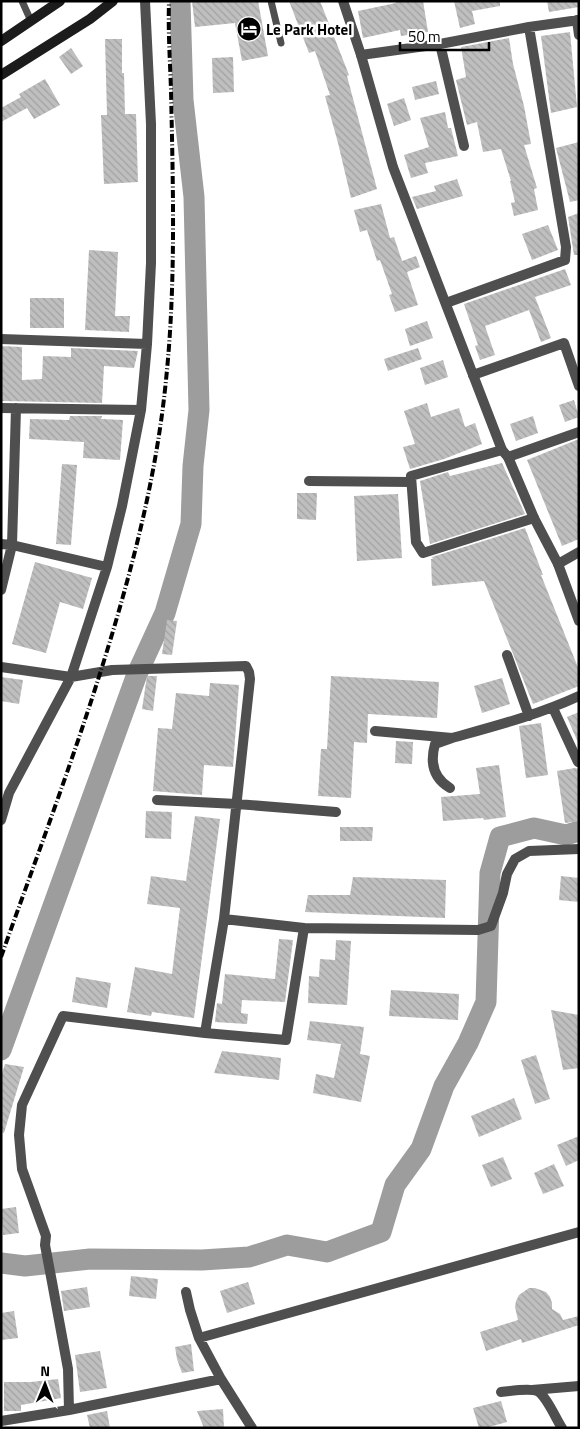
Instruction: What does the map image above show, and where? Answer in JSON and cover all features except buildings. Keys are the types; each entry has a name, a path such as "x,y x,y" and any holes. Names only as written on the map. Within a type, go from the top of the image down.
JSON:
{"main road":[{"path":"1,41 60,1"},
{"path":"1,75 90,19 113,1"}],"street":[{"path":"1,820 9,793 71,677 107,567 122,506 141,410 147,344 150,263 151,124 145,1"},
{"path":"343,1 393,167 505,454 534,518 558,564 579,621"},
{"path":"361,56 578,20 579,35"},
{"path":"446,303 565,260 566,247 529,27"},
{"path":"440,44 464,146"},
{"path":"1,339 147,344"},
{"path":"473,375 564,343 579,386"},
{"path":"1,408 141,410"},
{"path":"1,590 7,545 16,408"},
{"path":"534,518 423,553 416,542 411,476 505,454 579,432"},
{"path":"309,481 411,482"},
{"path":"7,545 107,567"},
{"path":"558,564 579,552"},
{"path":"507,654 530,716"},
{"path":"1,667 71,677 112,670 246,666 250,679 224,919 205,1033"},
{"path":"450,788 442,783 436,775 432,754 434,744 530,716 579,696"},
{"path":"553,708 579,761"},
{"path":"375,731 452,738"},
{"path":"157,800 336,812"},
{"path":"224,919 304,928 480,929 491,926 503,893 507,874 515,859 530,851 579,849"},
{"path":"69,1410 68,1369 45,1245 46,1236 22,1169 19,1135 22,1105 63,1016 205,1033 286,1040 304,928"},
{"path":"199,1338 579,1232"},
{"path":"186,1292 199,1338 221,1379 252,1428"},
{"path":"1,1421 69,1410 221,1379"},
{"path":"501,1392 579,1386"},
{"path":"530,1390 538,1391 543,1396 562,1428"}],"lane":[{"path":"22,1 31,21"},
{"path":"271,1 281,43"}],"waterway":[{"path":"1,1050 137,674 165,613 191,524 193,466 199,410 194,197 183,100 180,1"},
{"path":"1,1263 25,1266 90,1259 202,1260 249,1257 287,1245 327,1252 381,1232 395,1185 421,1149 444,1086 468,1043 486,1002 490,873 500,837 534,828 566,835 579,831"}],"railway":[{"path":"1,957 72,760 104,660 138,537 157,448 166,380 173,272 169,1"}],"place":[{"name":"Le Park Hotel","path":"249,29"}]}
